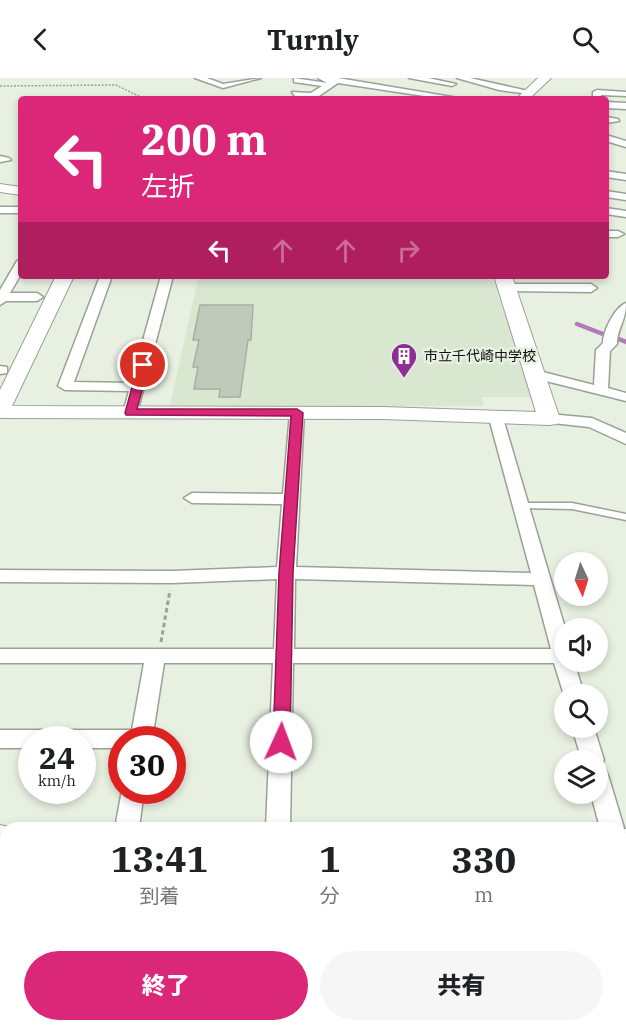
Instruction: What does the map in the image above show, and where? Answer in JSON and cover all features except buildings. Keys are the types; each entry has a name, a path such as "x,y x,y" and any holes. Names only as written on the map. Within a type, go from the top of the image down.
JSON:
{"street":[{"path":"199,78 222,86 241,79 257,78"},
{"path":"297,80 349,82 398,78"},
{"path":"413,78 452,84"},
{"path":"369,81 388,90 439,96 452,84 465,78 526,96 545,78"},
{"path":"496,89 505,78"},
{"path":"496,89 510,78"},
{"path":"295,93 313,96 330,80"},
{"path":"405,93 428,81"},
{"path":"475,92 484,84"},
{"path":"597,96 597,92 626,94"},
{"path":"609,105 626,106"},
{"path":"609,139 626,144"},
{"path":"609,174 626,177"},
{"path":"609,194 626,197"},
{"path":"0,210 18,210"},
{"path":"609,212 625,210"},
{"path":"18,267 2,296 37,297"},
{"path":"64,279 0,410 459,415 549,419 592,423 626,439"},
{"path":"105,279 64,386 138,387"},
{"path":"130,413 166,279"},
{"path":"549,419 505,282 591,288"},
{"path":"601,392 603,350 610,344 609,335 626,307"},
{"path":"535,374 626,397"},
{"path":"278,822 286,573 297,413"},
{"path":"497,418 554,623"},
{"path":"192,498 291,499"},
{"path":"0,576 172,577 286,573 542,579"},
{"path":"0,656 554,659"},
{"path":"144,726 157,656"},
{"path":"0,739 108,739"},
{"path":"127,822 130,804"},
{"path":"605,804 610,822"}],"lane":[{"path":"523,506 572,506 626,517"}],"path":[{"path":"0,86 116,85 140,96"},
{"path":"157,656 172,577"}],"shaded area":[{"path":"198,279 488,279 494,282 532,397 482,397 483,406 170,406"}],"waterway":[{"path":"577,324 603,334"},
{"path":"616,338 626,342"}],"place":[{"name":"市立千代崎中学校","path":"404,379"}],"route":[{"path":"143,365 130,413 297,413 286,573 281,742"}]}
